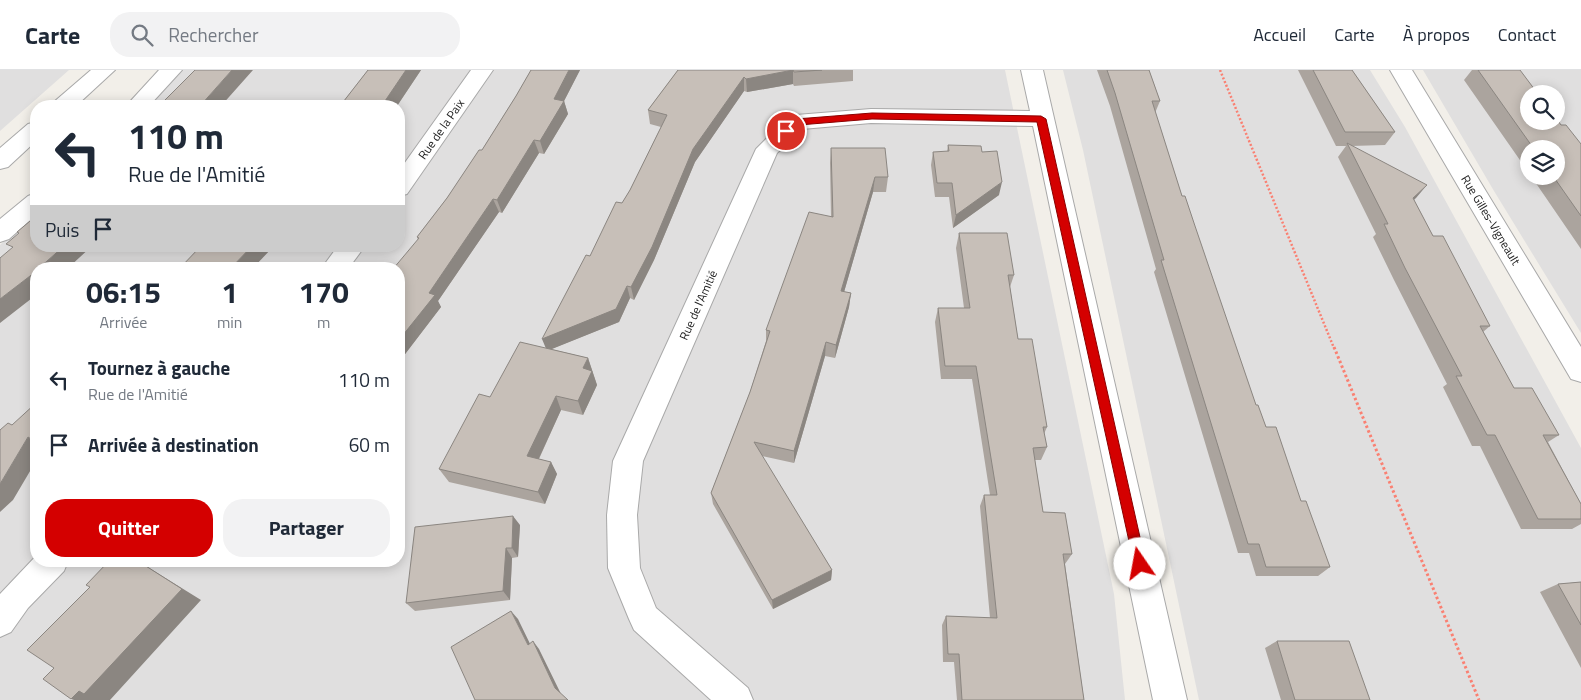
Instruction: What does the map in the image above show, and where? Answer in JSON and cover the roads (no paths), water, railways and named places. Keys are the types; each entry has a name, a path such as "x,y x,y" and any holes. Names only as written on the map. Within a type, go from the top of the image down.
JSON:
{"street":[{"path":"70,100 104,70"},
{"path":"143,100 171,70"},
{"name":"Rue de la Paix","path":"405,179 482,70"},
{"path":"1032,70 1041,119 1170,700"},
{"name":"Rue Gilles-Vigneault","path":"1401,70 1581,371"},
{"name":"Rue de l'Amitié","path":"736,700 645,619 624,568 622,515 628,461 767,149 796,122 872,116 1041,119"},
{"path":"0,161 30,134"},
{"path":"0,233 30,207"},
{"path":"339,262 348,252"},
{"path":"0,621 17,597 47,567"}]}
